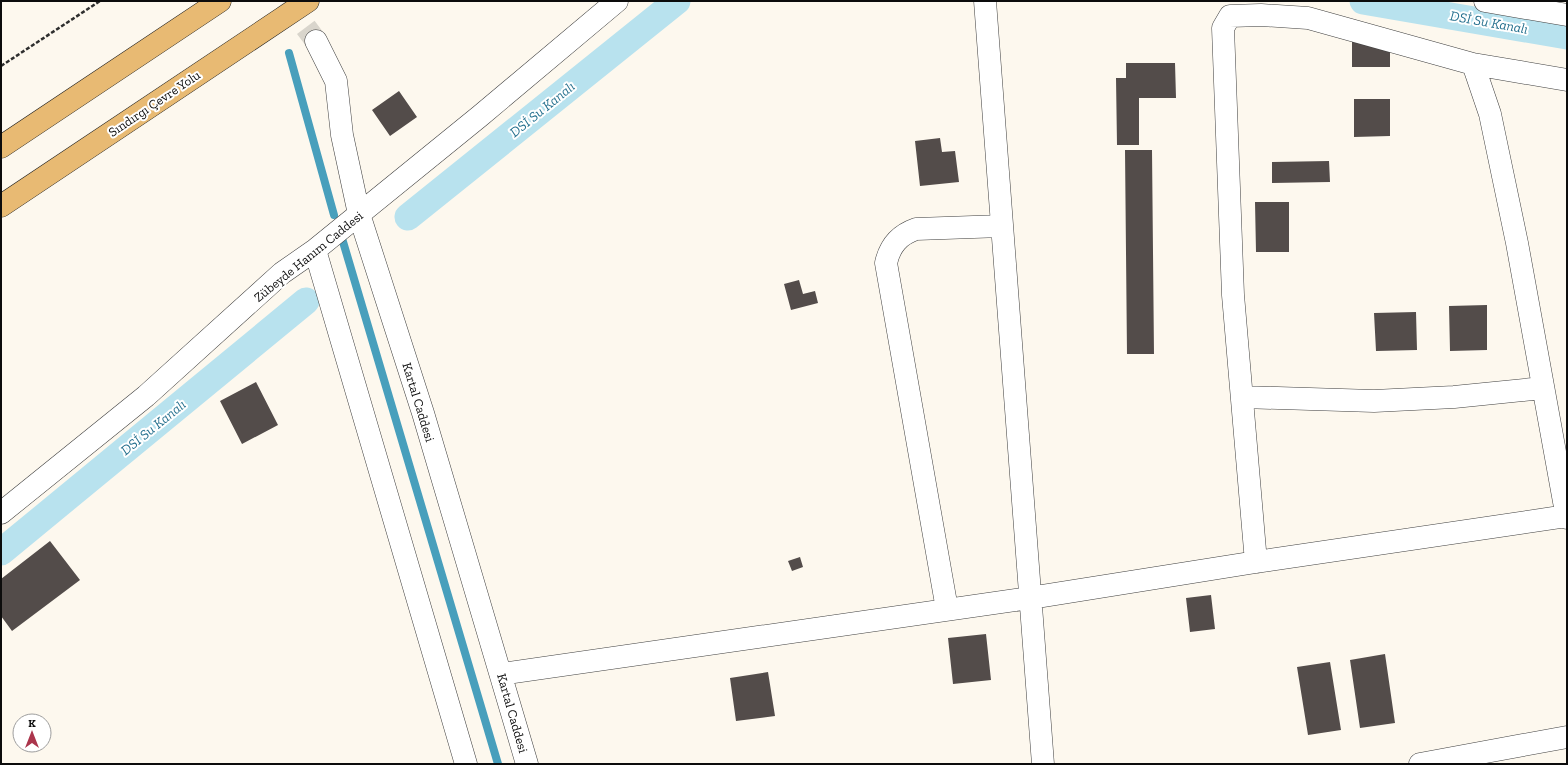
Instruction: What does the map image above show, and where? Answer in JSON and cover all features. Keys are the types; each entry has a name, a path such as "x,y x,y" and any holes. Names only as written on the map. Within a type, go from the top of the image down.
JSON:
{"main road":[{"path":"1,147 220,1"},
{"name":"Sındırgı Çevre Yolu","path":"1,206 308,1"}],"street":[{"name":"Zübeyde Hanım Caddesi","path":"1,513 146,396 282,273 360,214 617,1"},
{"path":"985,1 1042,764"},
{"path":"1486,1 1567,15"},
{"path":"1256,562 1233,295 1223,28 1230,16 1261,15 1308,18 1473,64 1567,80"},
{"name":"Kartal Caddesi","path":"316,41 336,81 342,136 360,214 423,414 527,764"},
{"path":"501,674 1030,598 1256,562 1567,517 1517,243 1490,114 1473,64"},
{"path":"946,609 886,263 888,254 898,239 906,232 916,229 1002,226"},
{"path":"314,250 466,764"},
{"path":"1242,397 1374,401 1454,397 1543,388"},
{"path":"1423,764 1567,737"}],"path":[{"path":"1,66 100,1"}],"building":[{"path":"1352,42 1390,42 1390,67 1352,67"},
{"path":"1126,63 1175,63 1176,98 1139,98 1139,145 1117,145 1116,78 1126,78"},
{"path":"399,91 417,117 390,136 372,110"},
{"path":"1354,99 1390,99 1390,136 1354,137"},
{"path":"940,138 942,152 955,151 959,182 920,186 915,141"},
{"path":"1125,150 1152,150 1154,354 1127,354"},
{"path":"1329,161 1330,182 1272,183 1272,162"},
{"path":"1255,202 1289,202 1289,252 1256,252"},
{"path":"799,280 803,294 815,291 818,303 791,310 784,284"},
{"path":"1487,305 1487,350 1450,351 1449,306"},
{"path":"1416,312 1417,350 1376,351 1374,313"},
{"path":"256,382 278,425 242,444 220,401"},
{"path":"50,541 80,580 12,631 1,616 1,579"},
{"path":"800,557 803,567 792,571 788,561"},
{"path":"1211,595 1215,629 1190,632 1186,598"},
{"path":"986,634 991,680 953,684 948,638"},
{"path":"1385,654 1395,723 1360,728 1350,660"},
{"path":"1330,662 1341,730 1308,735 1297,667"},
{"path":"768,672 775,716 736,721 730,678"}],"waterway":[{"name":"DSİ Su Kanalı","path":"408,217 677,1"},
{"name":"DSİ Su Kanalı","path":"1363,1 1567,36"},
{"path":"289,53 334,215"},
{"path":"341,235 498,764"},
{"name":"DSİ Su Kanalı","path":"1,552 306,301"}],"tunnel":[{"path":"286,1 316,41"}]}
